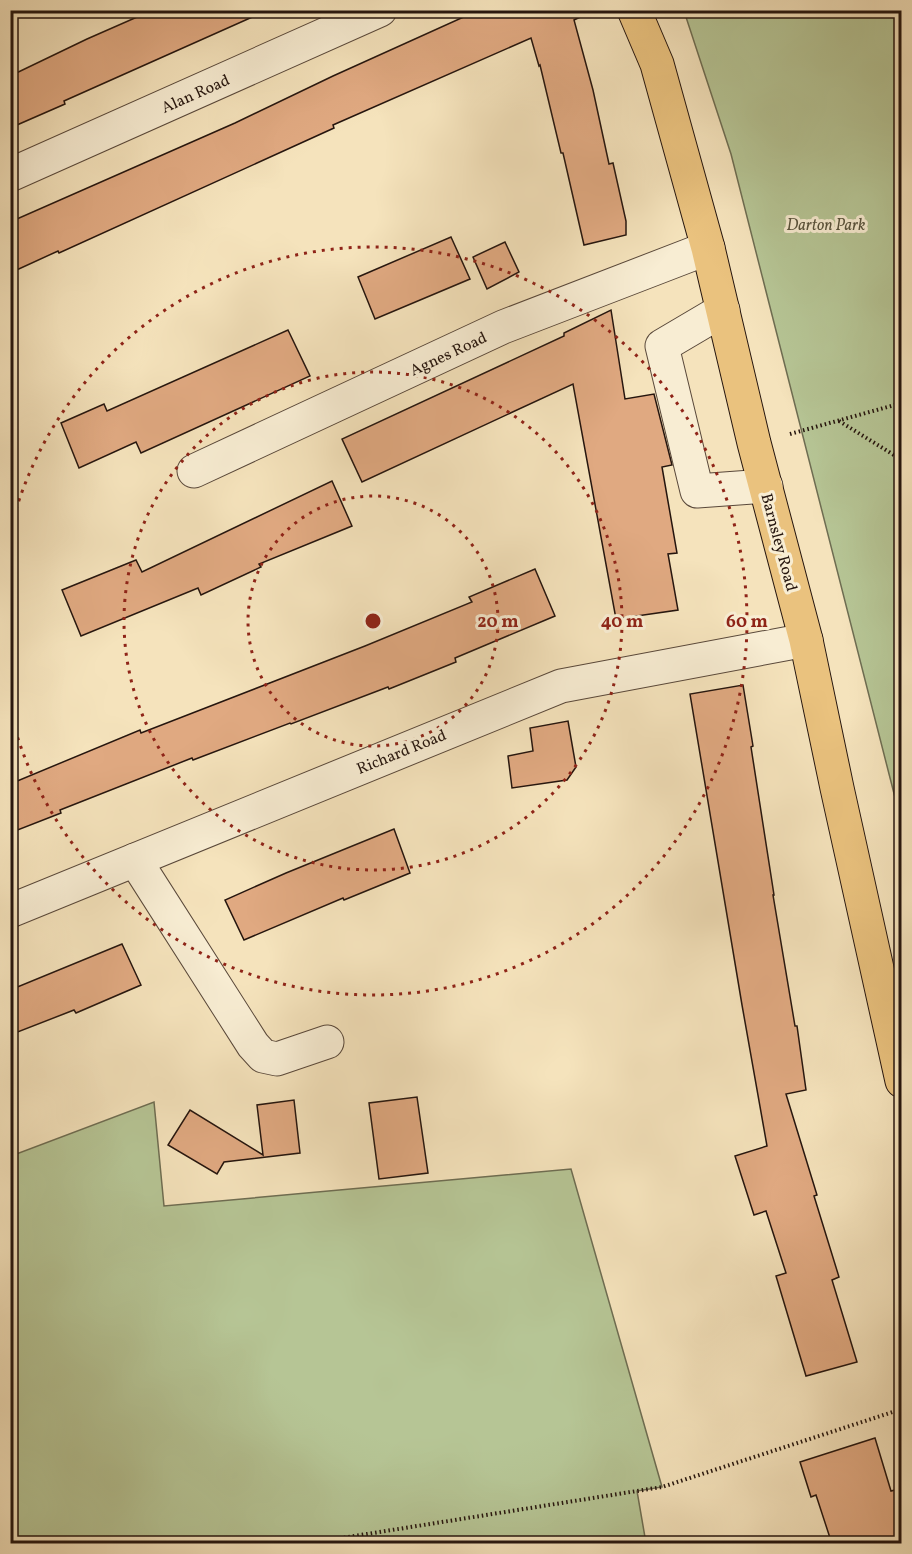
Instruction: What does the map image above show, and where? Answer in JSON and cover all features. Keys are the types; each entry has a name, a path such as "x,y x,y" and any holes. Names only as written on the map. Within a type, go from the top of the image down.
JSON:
{"highway":[{"name":"Barnsley Road","path":"634,10 657,64 708,248 754,443 806,640 902,1081"}],"street":[{"name":"Alan Road","path":"10,175 380,10"},
{"name":"Agnes Road","path":"194,471 503,327 708,248"},
{"path":"723,310 662,346 697,491 766,486"},
{"name":"Richard Road","path":"10,910 561,686 806,640"},
{"path":"135,860 253,1045 263,1056 277,1059 327,1042"}],"path":[{"path":"754,443 902,403"},
{"path":"839,420 902,460"},
{"path":"304,1544 662,1486 902,1408"}],"green space":[{"name":"Darton Park","path":"684,11 901,11 901,821 731,154"},
{"path":"154,1102 164,1206 571,1169 662,1487 637,1491 646,1543 11,1543 11,1156"}],"building":[{"path":"153,10 268,10 64,101 65,104 10,128 10,76"},
{"path":"479,10 595,10 574,20 593,90 609,164 613,163 626,221 626,235 584,245 563,153 561,153 540,65 531,38 333,125 334,128 10,273 10,222 235,123"},
{"path":"451,237 470,279 375,319 358,277"},
{"path":"505,242 519,272 487,289 473,257"},
{"path":"611,310 625,399 654,394 672,465 662,467 677,553 668,554 678,610 616,619 573,384 362,482 342,439 564,336 564,333"},
{"path":"288,330 310,376 141,453 136,442 79,468 61,423 104,404 107,411"},
{"path":"332,481 352,526 259,564 261,567 201,595 198,588 81,636 62,590 136,560 142,572"},
{"path":"535,569 555,616 455,658 456,662 389,689 388,687 193,760 192,758 60,810 61,813 10,833 10,784 140,730 141,733 365,646 472,602 469,597"},
{"path":"743,685 773,895 795,1026 797,1026 806,1090 786,1094 839,1277 832,1280 857,1362 806,1376 776,1276 786,1273 766,1211 754,1215 735,1156 767,1146 690,694"},
{"path":"568,721 576,767 567,780 512,788 508,756 533,751 530,728"},
{"path":"394,829 410,873 344,900 343,898 244,940 225,900"},
{"path":"122,944 141,985 76,1013 74,1010 10,1035 10,990"},
{"path":"417,1097 428,1173 379,1179 369,1103"},
{"path":"294,1100 300,1153 224,1162 217,1174 168,1145 190,1110 263,1155 257,1105"},
{"path":"875,1438 891,1491 895,1490 902,1512 902,1544 832,1544 816,1495 811,1497 800,1462"}]}
